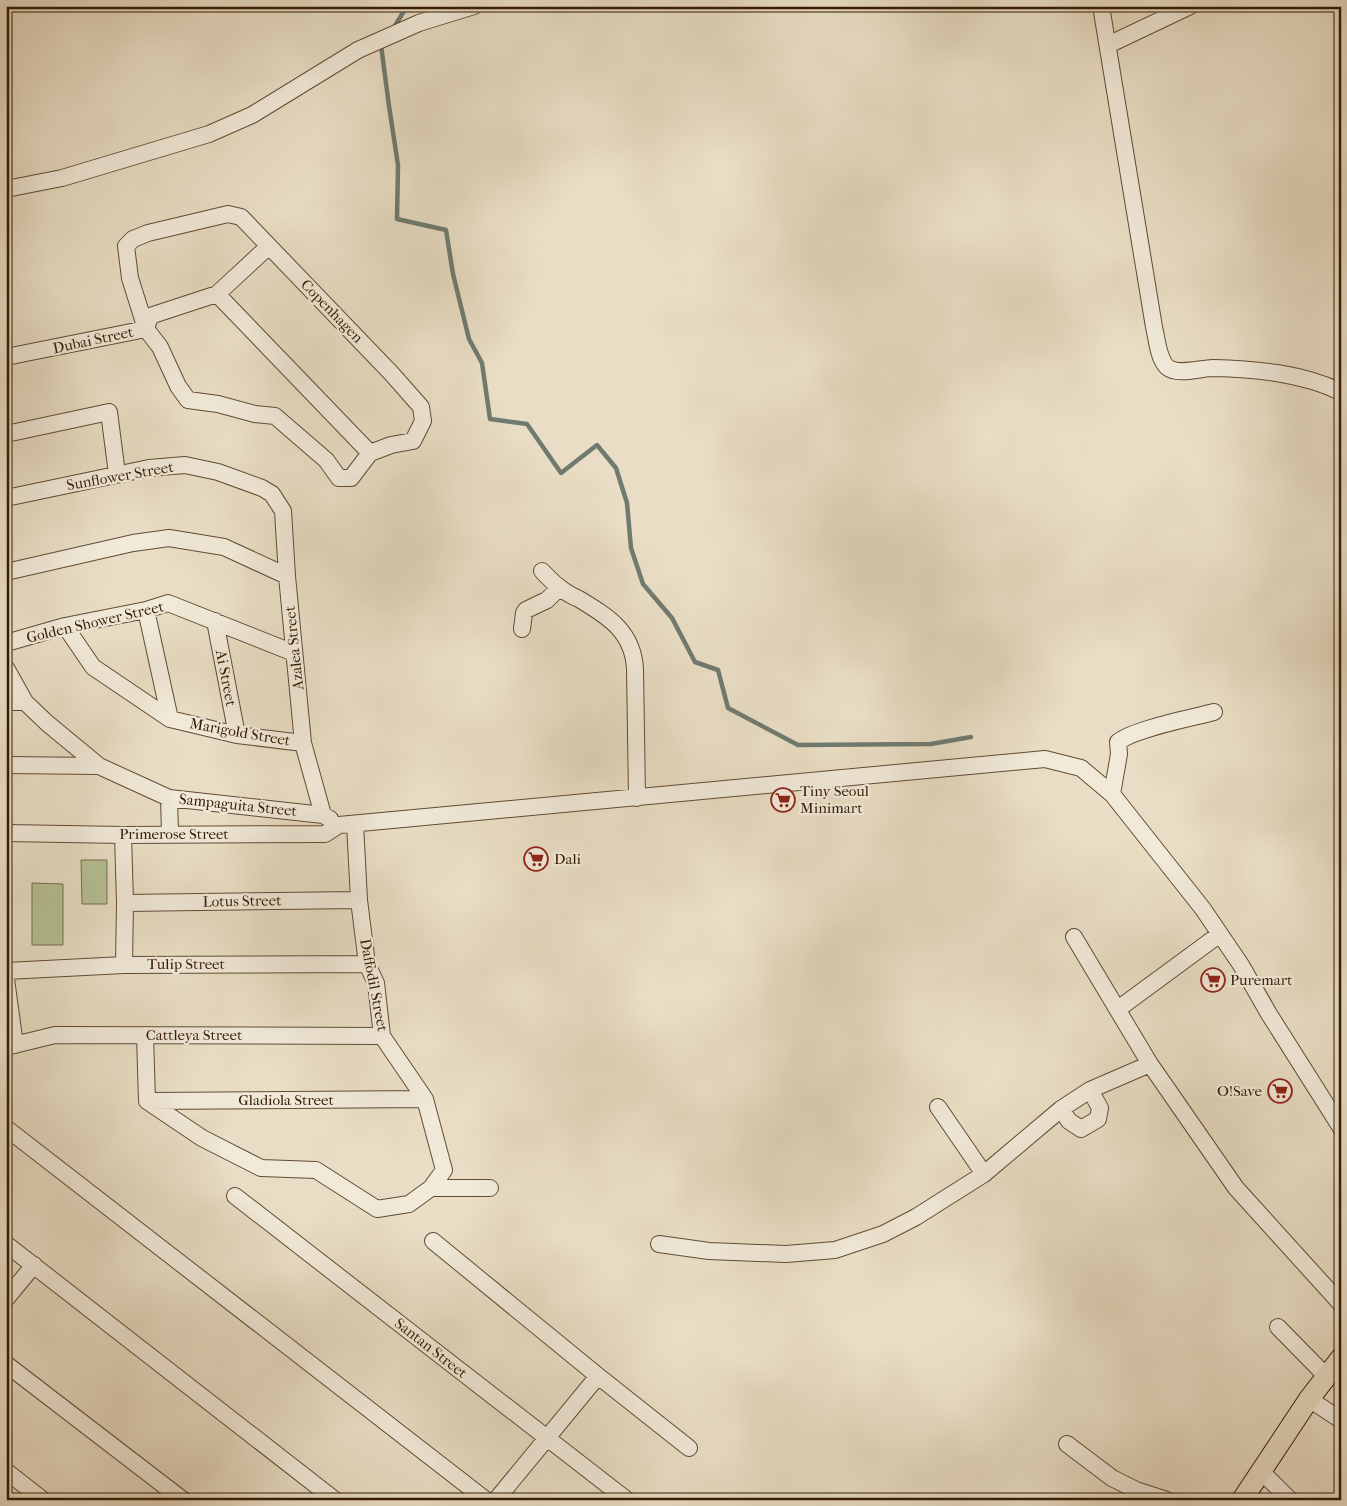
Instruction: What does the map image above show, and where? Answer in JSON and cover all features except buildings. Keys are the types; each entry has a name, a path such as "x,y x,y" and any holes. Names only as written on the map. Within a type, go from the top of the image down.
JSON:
{"main road":[{"path":"1242,1500 1309,1399 1341,1358"}],"street":[{"path":"6,189 62,178 209,134 252,115 358,50 419,23 474,6"},
{"path":"1101,6 1154,327 1162,359 1168,368 1179,371 1211,368 1286,374 1326,385 1341,392"},
{"path":"1108,45 1190,6"},
{"name":"Copenhagen","path":"146,329 130,278 126,246 133,239 148,233 228,214 241,217 390,372 421,407 423,421 413,441 390,445 370,453"},
{"name":"Dubai Street","path":"6,357 146,329 150,316 217,294 269,246"},
{"path":"146,329 160,347 178,386 188,400 218,404 255,414 275,416 326,460 339,478 351,478 370,453 217,294"},
{"path":"6,434 109,412 117,474"},
{"name":"Sunflower Street","path":"6,498 148,468 185,465 218,472 262,488"},
{"name":"Azalea Street","path":"262,488 272,494 283,511 287,576 303,743 323,815"},
{"path":"6,572 133,543 169,538 224,547 287,576"},
{"path":"542,571 559,588 593,607 618,626 630,642 635,656 637,798"},
{"path":"522,629 526,610 547,600 559,588"},
{"name":"Golden Shower Street","path":"6,643 65,626 146,610 168,603 294,653"},
{"path":"146,610 170,719"},
{"name":"Ai Street","path":"215,621 237,735"},
{"name":"Marigold Street","path":"65,626 93,667 170,719 237,735 303,743"},
{"name":"Sampaguita Street","path":"6,668 25,702 99,766 169,798 323,815 339,824"},
{"path":"6,702 25,702"},
{"path":"1112,794 1119,754 1118,742 1139,732 1214,712"},
{"path":"339,824 1044,759 1081,768 1112,794 1203,908 1241,965 1269,1014 1341,1128"},
{"path":"6,765 99,766"},
{"path":"169,798 170,834"},
{"name":"Primerose Street","path":"6,833 123,835 325,834 339,824"},
{"name":"Daffodil Street","path":"147,1101 202,1138 261,1168 316,1170 377,1208 409,1204 431,1188 444,1170 425,1099 382,1036 376,983 367,964 359,900 355,824"},
{"path":"123,835 124,965"},
{"name":"Lotus Street","path":"125,903 359,900"},
{"path":"1118,1009 1220,934"},
{"path":"1074,937 1150,1064 1236,1188 1341,1304"},
{"name":"Tulip Street","path":"6,971 124,965 367,964"},
{"path":"6,979 10,1046"},
{"name":"Cattleya Street","path":"10,1046 56,1035 382,1036"},
{"path":"145,1035 147,1101"},
{"path":"659,1244 709,1251 786,1254 835,1250 884,1234 916,1217 984,1174 1061,1109 1090,1090 1150,1064"},
{"path":"1061,1109 1069,1121 1081,1129 1098,1119 1100,1108 1090,1090"},
{"name":"Gladiola Street","path":"147,1101 425,1099"},
{"path":"938,1107 984,1174"},
{"path":"6,1128 486,1500"},
{"path":"431,1188 490,1188"},
{"name":"Santan Street","path":"235,1196 627,1500"},
{"path":"433,1241 689,1448"},
{"path":"6,1244 335,1500"},
{"path":"6,1299 34,1265"},
{"path":"1278,1326 1327,1377"},
{"path":"6,1364 183,1500"},
{"path":"496,1500 598,1376"},
{"path":"1309,1399 1341,1420"},
{"path":"1067,1444 1112,1478 1136,1490 1167,1500"},
{"path":"6,1471 43,1500"},
{"path":"1262,1472 1290,1500"}],"green space":[{"path":"81,860 107,860 107,904 82,904"},
{"path":"32,883 63,884 63,945 32,945"}],"waterway":[{"path":"393,29 407,6"},
{"path":"383,43 381,45 398,165 397,219 446,230 453,274 469,339 482,363 490,419 527,424 561,473 597,445 616,468 627,503 631,548 643,584 672,618 695,662 718,670 728,708 798,745 931,744 971,737"}],"place":[{"name":"Tiny Seoul Minimart","path":"783,800"},
{"name":"Dali","path":"536,859"},
{"name":"Puremart","path":"1213,980"},
{"name":"O!Save","path":"1280,1091"}]}
